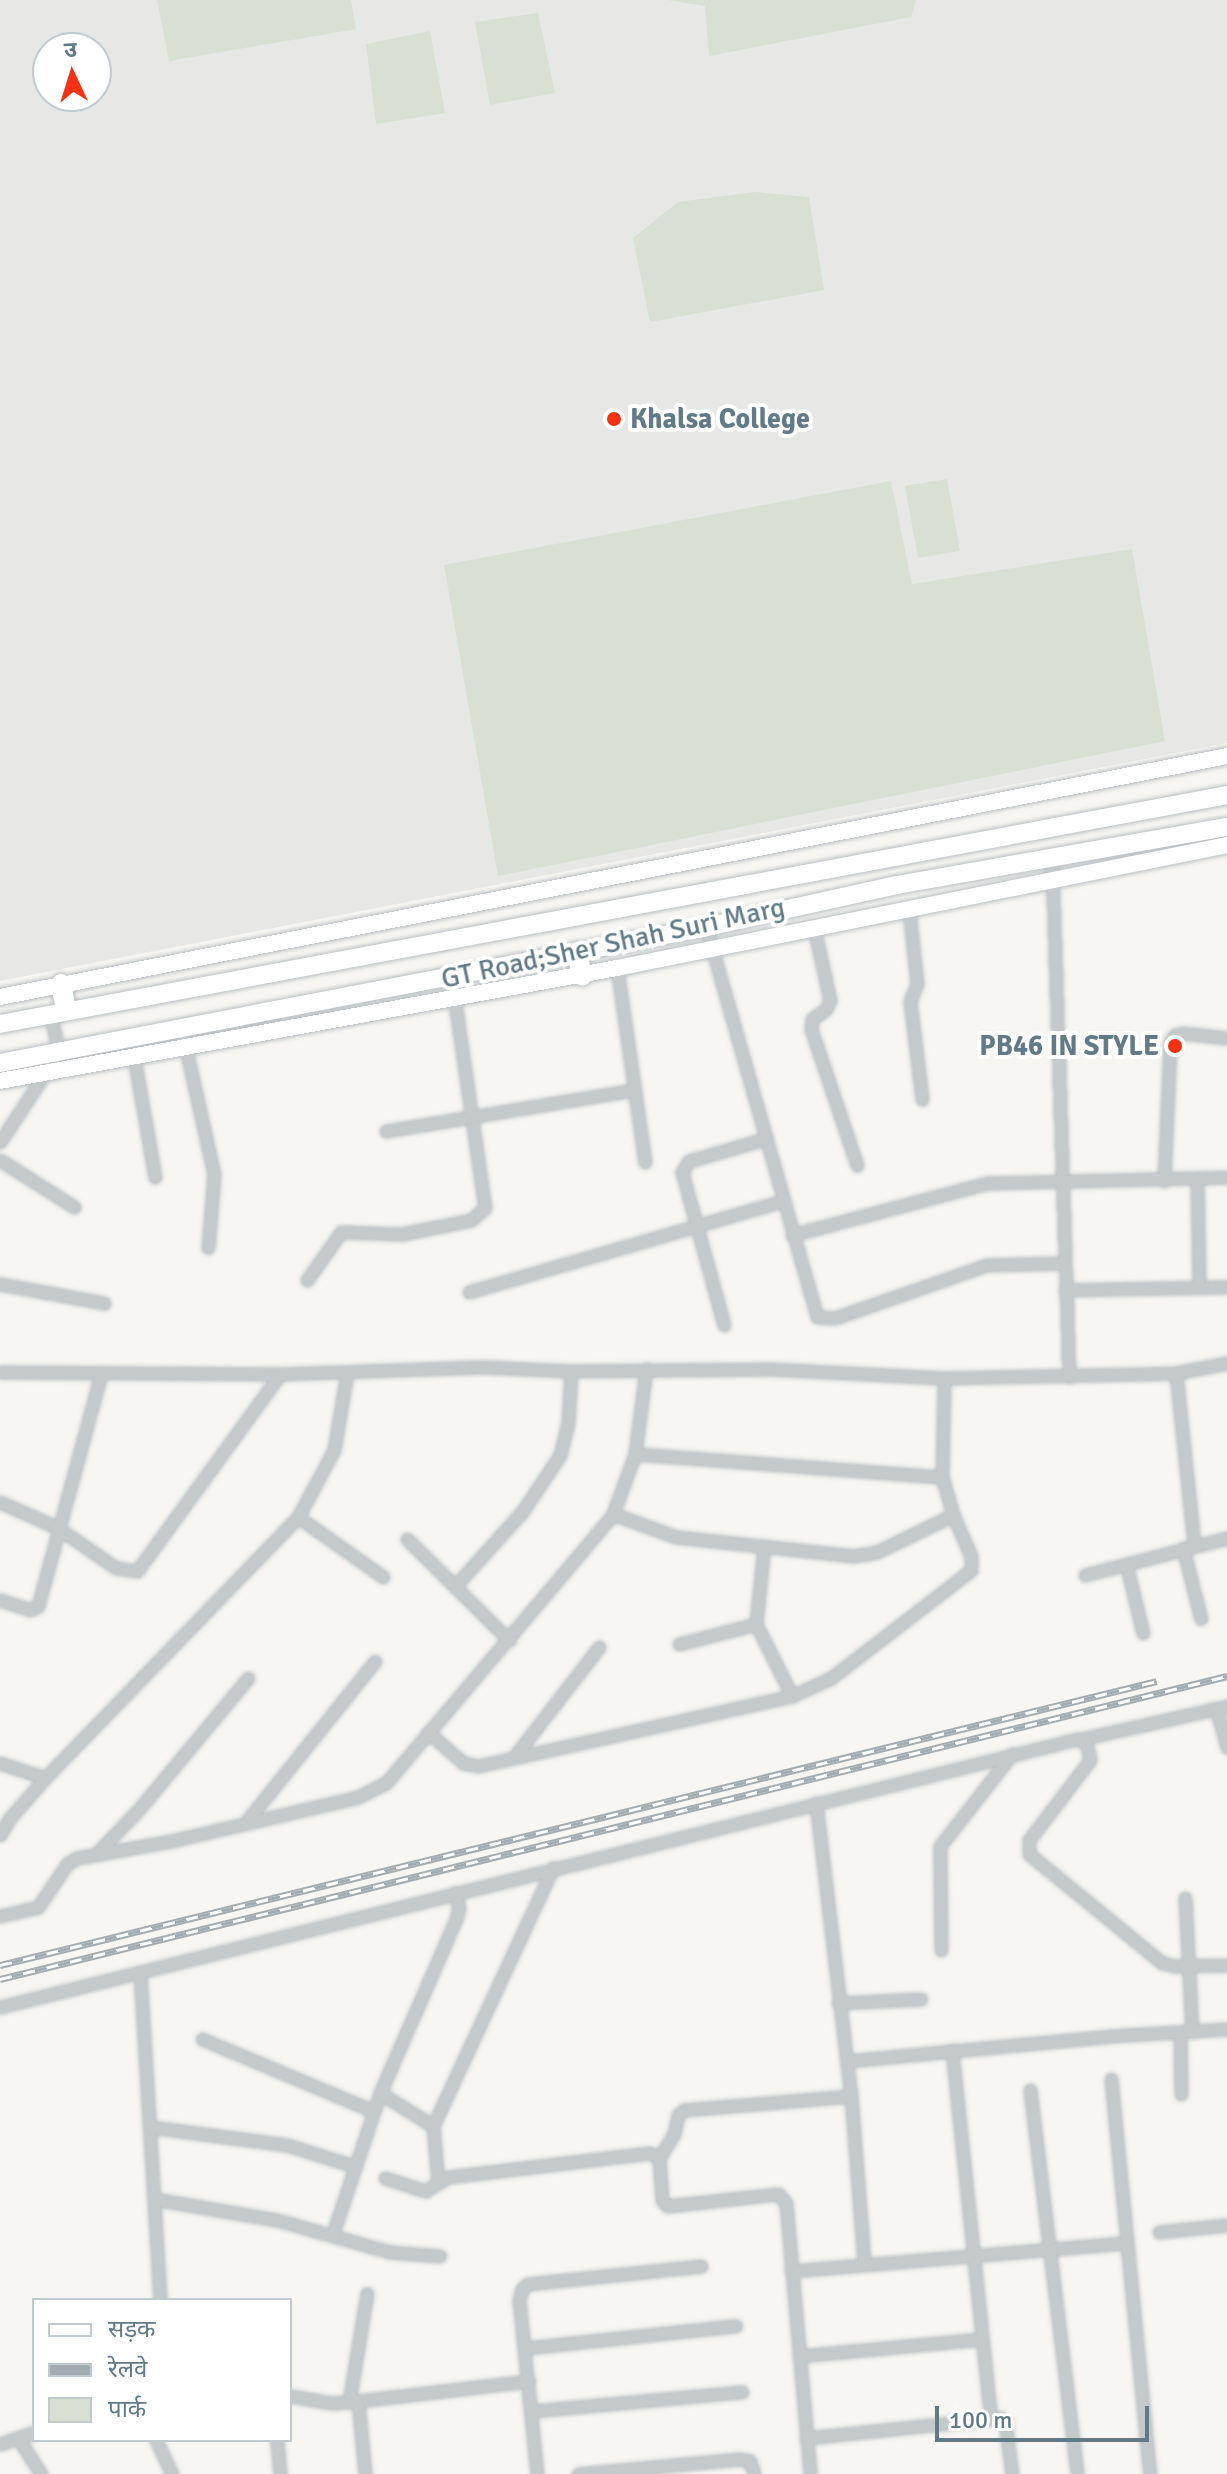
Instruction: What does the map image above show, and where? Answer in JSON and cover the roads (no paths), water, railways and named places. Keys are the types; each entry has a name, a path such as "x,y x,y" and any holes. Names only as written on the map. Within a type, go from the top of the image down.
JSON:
{"highway":[{"path":"577,952 582,975"},
{"path":"58,1012 61,984"}],"main road":[{"path":"0,997 1227,756"},
{"name":"GT Road;Sher Shah Suri Marg","path":"0,1024 1227,795"},
{"name":"GT Road;Sher Shah Suri Marg","path":"0,1063 706,927 897,885 1052,861 1227,827"},
{"path":"0,1081 582,975 1227,845"}],"street":[{"path":"1052,861 1069,1377"},
{"path":"909,910 917,984 910,1001 922,1099"},
{"path":"706,927 813,1311 825,1320 910,1294 986,1265 1064,1263"},
{"path":"814,928 830,1000 826,1009 812,1019 811,1029 857,1165"},
{"path":"617,968 645,1162"},
{"path":"307,1280 341,1232 402,1234 471,1220 482,1213 486,1199 451,976"},
{"path":"0,1142 59,1052 58,1012"},
{"path":"181,1028 214,1174 208,1248"},
{"path":"1164,1181 1170,1042 1175,1035 1183,1033 1227,1038"},
{"path":"134,1057 155,1177"},
{"path":"386,1131 635,1090"},
{"path":"724,1325 682,1179 684,1165 764,1139"},
{"path":"0,1160 74,1207"},
{"path":"792,1235 988,1183 1164,1181 1227,1177"},
{"path":"1197,1179 1199,1287"},
{"path":"469,1292 783,1201"},
{"path":"0,1284 104,1303"},
{"path":"1065,1290 1227,1287"},
{"path":"0,1372 280,1374 482,1367 571,1371 770,1369 944,1378 1176,1373 1227,1363"},
{"path":"0,1916 38,1907 67,1864 95,1854 358,1797 376,1789 399,1769 613,1514 635,1454 646,1369"},
{"path":"456,1585 522,1512 560,1455 568,1423 571,1371"},
{"path":"0,1835 10,1818 45,1778 298,1517 334,1450 347,1372"},
{"path":"1176,1373 1188,1547 1201,1619"},
{"path":"0,1600 30,1610 38,1606 101,1374"},
{"path":"0,1502 58,1528 116,1568 137,1571 280,1374"},
{"path":"428,1732 463,1763 472,1766 792,1696 831,1678 971,1570 971,1556 953,1515 942,1477 944,1378"},
{"path":"635,1454 942,1477"},
{"path":"613,1514 676,1537 867,1556 953,1515"},
{"path":"298,1517 383,1577"},
{"path":"1085,1575 1227,1538"},
{"path":"407,1539 509,1640"},
{"path":"764,1546 756,1624 792,1696"},
{"path":"1126,1564 1143,1633"},
{"path":"679,1644 756,1624"},
{"path":"514,1758 599,1647"},
{"path":"246,1822 375,1661"},
{"path":"95,1854 140,1808 248,1678"},
{"path":"0,2007 1012,1754 1222,1707 1227,1747"},
{"path":"1081,1739 1088,1745 1090,1760 1029,1840 1027,1850 1162,1963 1227,1965"},
{"path":"941,1950 940,1846 1012,1754"},
{"path":"0,1763 45,1778"},
{"path":"816,1803 851,2096 864,2263"},
{"path":"438,2183 433,2126 553,1868"},
{"path":"333,2233 380,2093 456,1919 459,1908 455,1893"},
{"path":"1181,2094 1188,1966 1185,1898"},
{"path":"140,1972 160,2298"},
{"path":"838,2003 921,1999"},
{"path":"847,2061 1227,2029"},
{"path":"202,2039 373,2111"},
{"path":"952,2050 971,2254 991,2418"},
{"path":"1111,2079 1150,2474"},
{"path":"1030,2090 1077,2474"},
{"path":"380,2093 433,2126"},
{"path":"810,2474 784,2197 772,2193 667,2206 662,2200 659,2158 674,2134 678,2115 684,2110 851,2096"},
{"path":"150,2127 287,2145 354,2166"},
{"path":"385,2178 425,2191 448,2177 650,2153 659,2158"},
{"path":"154,2199 277,2220 333,2233 389,2252 440,2256"},
{"path":"1159,2232 1227,2225"},
{"path":"791,2271 1125,2243"},
{"path":"537,2474 519,2300 522,2289 528,2284 701,2266"},
{"path":"365,2474 354,2402 367,2293"},
{"path":"525,2348 736,2326"},
{"path":"799,2356 982,2339"},
{"path":"292,2396 354,2402 529,2381"},
{"path":"532,2411 742,2392"},
{"path":"806,2438 991,2418 1005,2422 1012,2474"},
{"path":"0,2444 32,2433"},
{"path":"18,2438 41,2474"},
{"path":"157,2442 172,2474"},
{"path":"277,2442 280,2474"},
{"path":"578,2474 739,2459 750,2461 754,2474"}],"railway":[{"path":"0,1979 1227,1676"},
{"path":"0,1965 1157,1681"}],"place":[{"name":"Khalsa College","path":"614,419"},
{"name":"PB46 IN STYLE","path":"1175,1046"}]}
